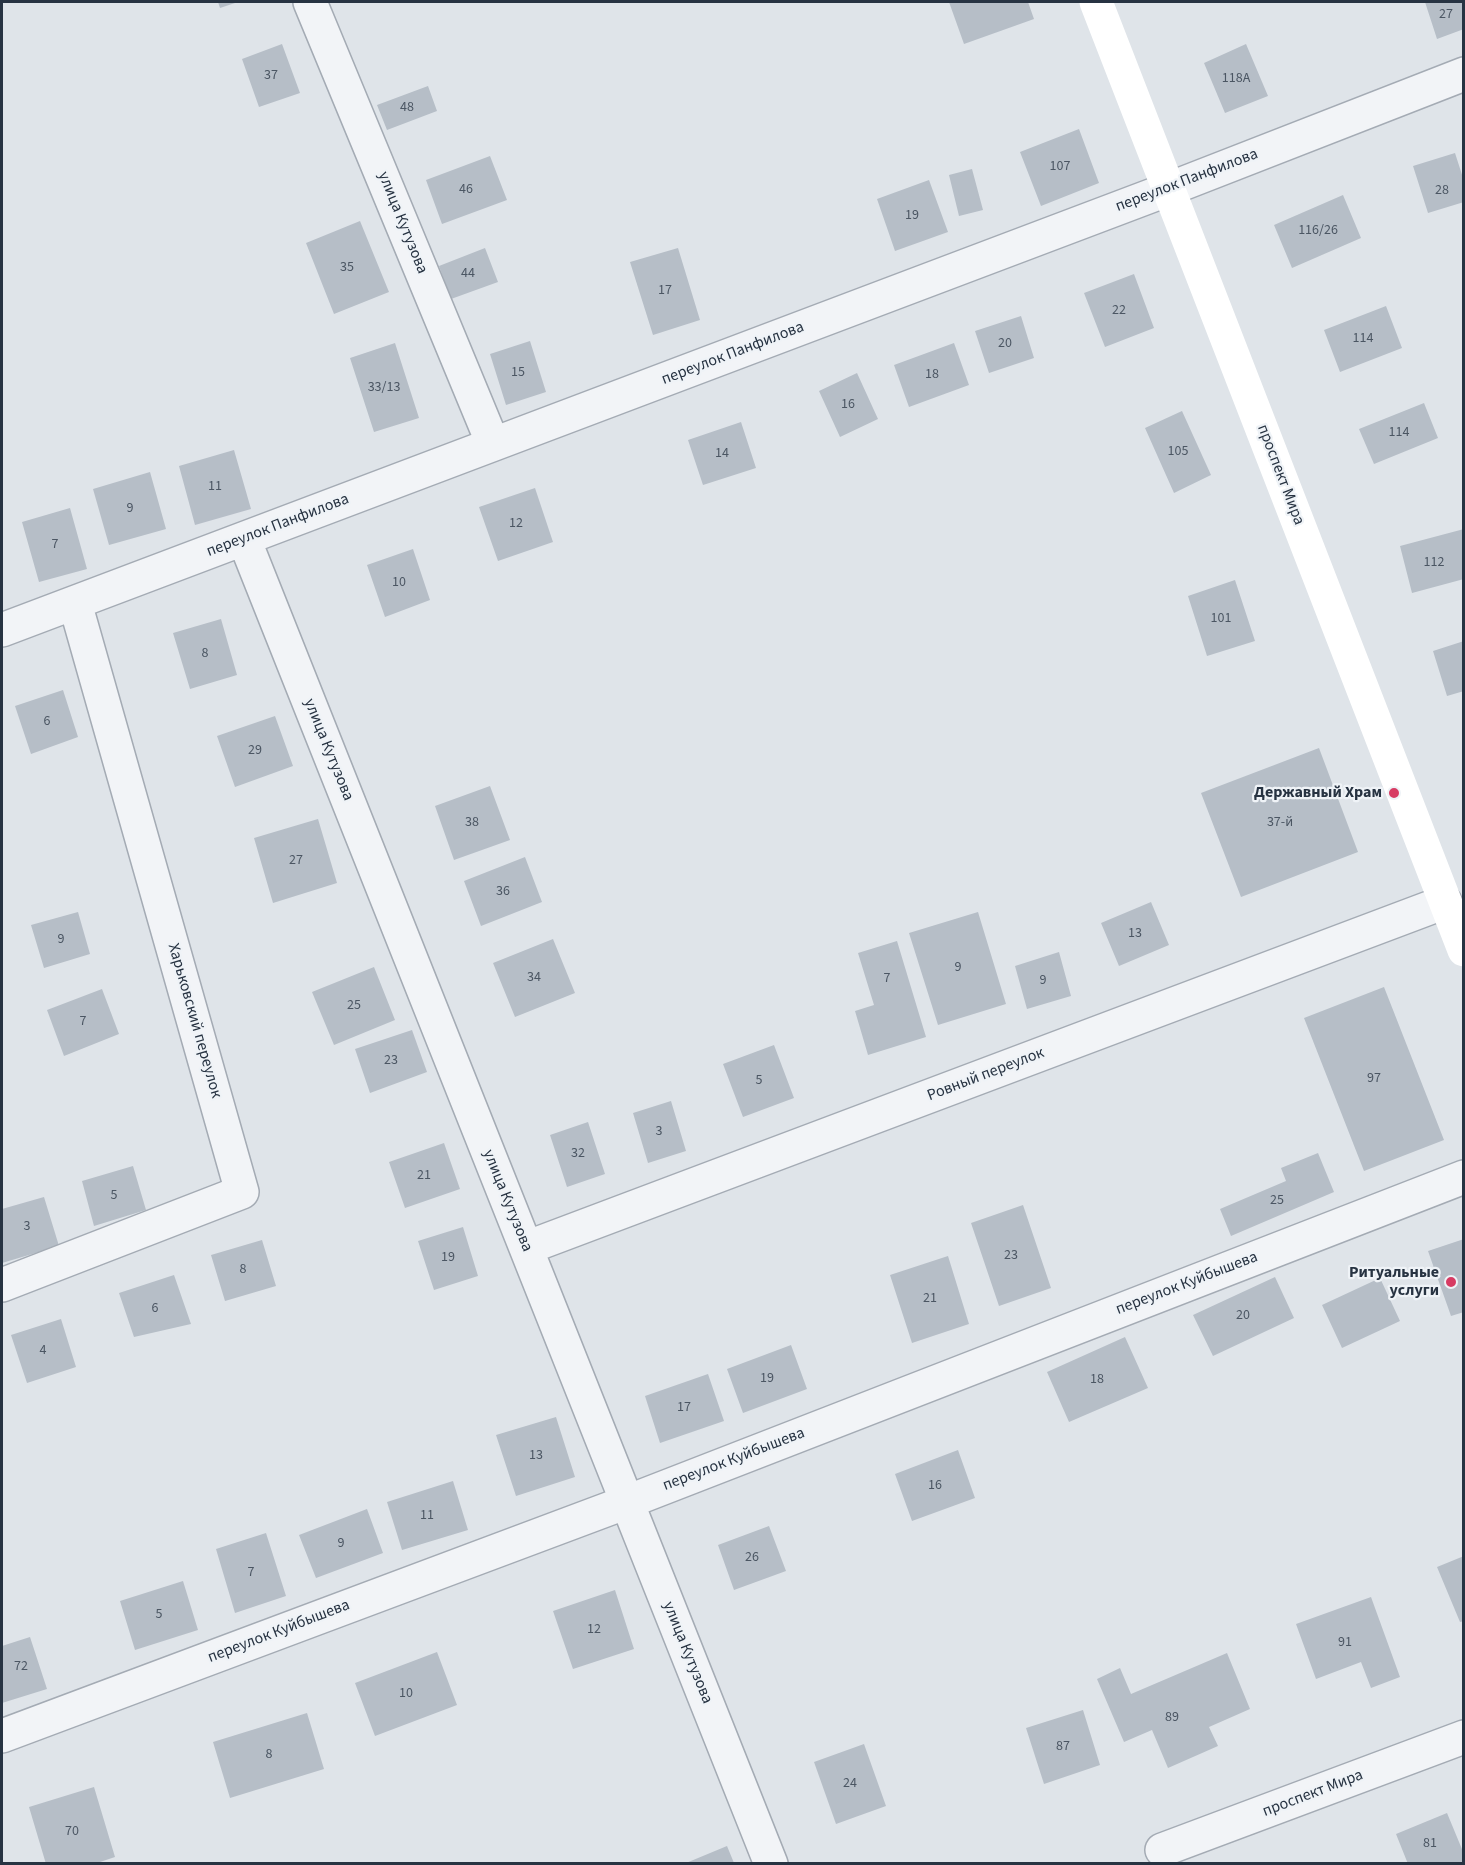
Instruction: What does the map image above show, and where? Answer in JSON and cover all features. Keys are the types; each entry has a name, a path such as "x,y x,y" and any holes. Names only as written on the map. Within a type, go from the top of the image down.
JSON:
{"main road":[{"name":"проспект Мира","path":"1096,2 1464,950"}],"street":[{"name":"улица Кутузова","path":"310,2 493,444"},
{"name":"переулок Панфилова","path":"2,630 1169,189 1464,74"},
{"name":"улица Кутузова","path":"244,539 771,1863"},
{"name":"Харьковский переулок","path":"2,1285 242,1192 75,603"},
{"name":"Ровный переулок","path":"526,1248 1445,902"},
{"name":"переулок Куйбышева","path":"2,1736 627,1502 1464,1177"},
{"name":"проспект Мира","path":"1162,1850 1464,1737"}],"building":[{"path":"218,2 238,2 220,8"},
{"path":"949,2 1028,2 1034,19 964,44"},
{"path":"1425,2 1464,2 1464,29 1437,39"},
{"path":"282,44 300,93 259,107 242,59"},
{"path":"1246,44 1268,96 1225,113 1204,63"},
{"path":"428,86 437,111 387,130 377,105"},
{"path":"1079,129 1099,183 1041,206 1020,152"},
{"path":"1455,153 1464,181 1464,202 1428,213 1413,166"},
{"path":"490,156 507,200 442,224 426,180"},
{"path":"972,169 983,210 959,216 949,175"},
{"path":"929,180 948,232 895,251 877,199"},
{"path":"1343,195 1361,238 1292,268 1274,225"},
{"path":"360,221 389,292 334,314 306,243"},
{"path":"485,248 498,282 451,299 439,266"},
{"path":"678,248 700,320 653,335 630,262"},
{"path":"1134,274 1154,328 1105,347 1084,293"},
{"path":"1386,306 1402,348 1340,372 1324,330"},
{"path":"1021,316 1034,358 989,373 975,331"},
{"path":"530,341 546,392 506,405 490,354"},
{"path":"395,343 419,418 374,432 350,358"},
{"path":"954,343 969,385 909,407 894,365"},
{"path":"857,373 878,419 840,437 819,391"},
{"path":"1424,403 1438,438 1374,464 1359,429"},
{"path":"1182,411 1211,475 1174,493 1145,428"},
{"path":"741,422 756,468 703,485 688,440"},
{"path":"234,450 251,509 195,525 179,466"},
{"path":"150,472 166,529 109,545 93,489"},
{"path":"535,488 553,542 498,561 479,507"},
{"path":"70,508 87,569 39,582 22,522"},
{"path":"1464,529 1464,579 1412,593 1400,546"},
{"path":"413,549 430,600 385,617 367,565"},
{"path":"1235,580 1255,641 1207,656 1188,596"},
{"path":"221,619 237,675 190,689 173,633"},
{"path":"1464,641 1464,691 1447,696 1433,651"},
{"path":"63,690 78,737 31,754 15,706"},
{"path":"275,716 293,766 235,787 217,736"},
{"path":"1319,748 1358,852 1241,897 1201,793"},
{"path":"490,786 510,840 454,860 435,806"},
{"path":"318,819 337,883 273,903 254,838"},
{"path":"525,857 542,902 481,926 464,881"},
{"path":"1151,902 1169,945 1119,966 1101,923"},
{"path":"78,912 90,954 44,968 31,925"},
{"path":"978,912 1006,1004 938,1025 909,933"},
{"path":"553,939 575,993 515,1017 493,963"},
{"path":"897,941 926,1037 868,1055 855,1011 874,1005 858,953"},
{"path":"1059,952 1071,996 1027,1009 1015,966"},
{"path":"374,967 395,1020 334,1045 312,992"},
{"path":"1384,987 1444,1140 1364,1171 1304,1018"},
{"path":"102,989 119,1034 64,1056 47,1010"},
{"path":"412,1030 427,1072 370,1093 355,1049"},
{"path":"774,1045 794,1098 743,1117 723,1064"},
{"path":"671,1101 686,1151 648,1163 633,1113"},
{"path":"588,1122 605,1174 567,1187 550,1135"},
{"path":"444,1143 460,1189 405,1208 389,1162"},
{"path":"1318,1153 1334,1192 1231,1236 1220,1209 1286,1181 1281,1168"},
{"path":"133,1166 146,1210 94,1226 82,1181"},
{"path":"44,1197 59,1246 2,1263 2,1209"},
{"path":"1023,1205 1051,1288 999,1306 971,1223"},
{"path":"463,1227 478,1276 434,1290 418,1241"},
{"name":"Ритуальные услуги","path":"1464,1239 1464,1312 1451,1316 1428,1251"},
{"path":"262,1240 276,1286 225,1301 211,1255"},
{"path":"948,1256 969,1324 912,1343 890,1275"},
{"path":"174,1275 191,1324 134,1337 119,1293"},
{"path":"1275,1277 1294,1318 1213,1356 1193,1315"},
{"path":"1380,1278 1400,1321 1342,1348 1322,1305"},
{"path":"61,1319 76,1367 27,1383 11,1335"},
{"path":"1125,1337 1148,1388 1069,1422 1047,1372"},
{"path":"791,1345 807,1389 743,1413 727,1369"},
{"path":"708,1374 724,1421 660,1443 645,1396"},
{"path":"556,1417 575,1477 516,1496 496,1435"},
{"path":"958,1450 975,1498 912,1521 895,1474"},
{"path":"453,1481 468,1530 402,1550 387,1502"},
{"path":"367,1509 383,1553 316,1578 299,1535"},
{"path":"769,1526 786,1571 734,1590 718,1545"},
{"path":"266,1533 286,1596 235,1613 216,1549"},
{"path":"1464,1556 1464,1621 1460,1622 1437,1567"},
{"path":"183,1581 198,1630 135,1650 120,1601"},
{"path":"615,1590 634,1649 573,1669 553,1611"},
{"path":"1371,1597 1400,1677 1371,1688 1361,1662 1316,1679 1296,1624"},
{"path":"30,1637 47,1689 2,1703 2,1646"},
{"path":"437,1652 457,1705 375,1736 355,1683"},
{"path":"1227,1653 1250,1709 1209,1727 1218,1746 1168,1768 1152,1730 1124,1742 1097,1679 1120,1668 1131,1694"},
{"path":"1083,1710 1100,1765 1044,1784 1026,1728"},
{"path":"307,1713 324,1769 230,1798 213,1742"},
{"path":"864,1744 886,1806 836,1824 814,1762"},
{"path":"94,1787 115,1857 94,1864 46,1864 29,1807"},
{"path":"1447,1813 1464,1854 1464,1864 1408,1864 1396,1834"},
{"path":"727,1846 734,1863 686,1863"}],"place":[{"name":"Державный Храм","path":"1394,793"},
{"name":"Ритуальные услуги","path":"1451,1282"}]}
